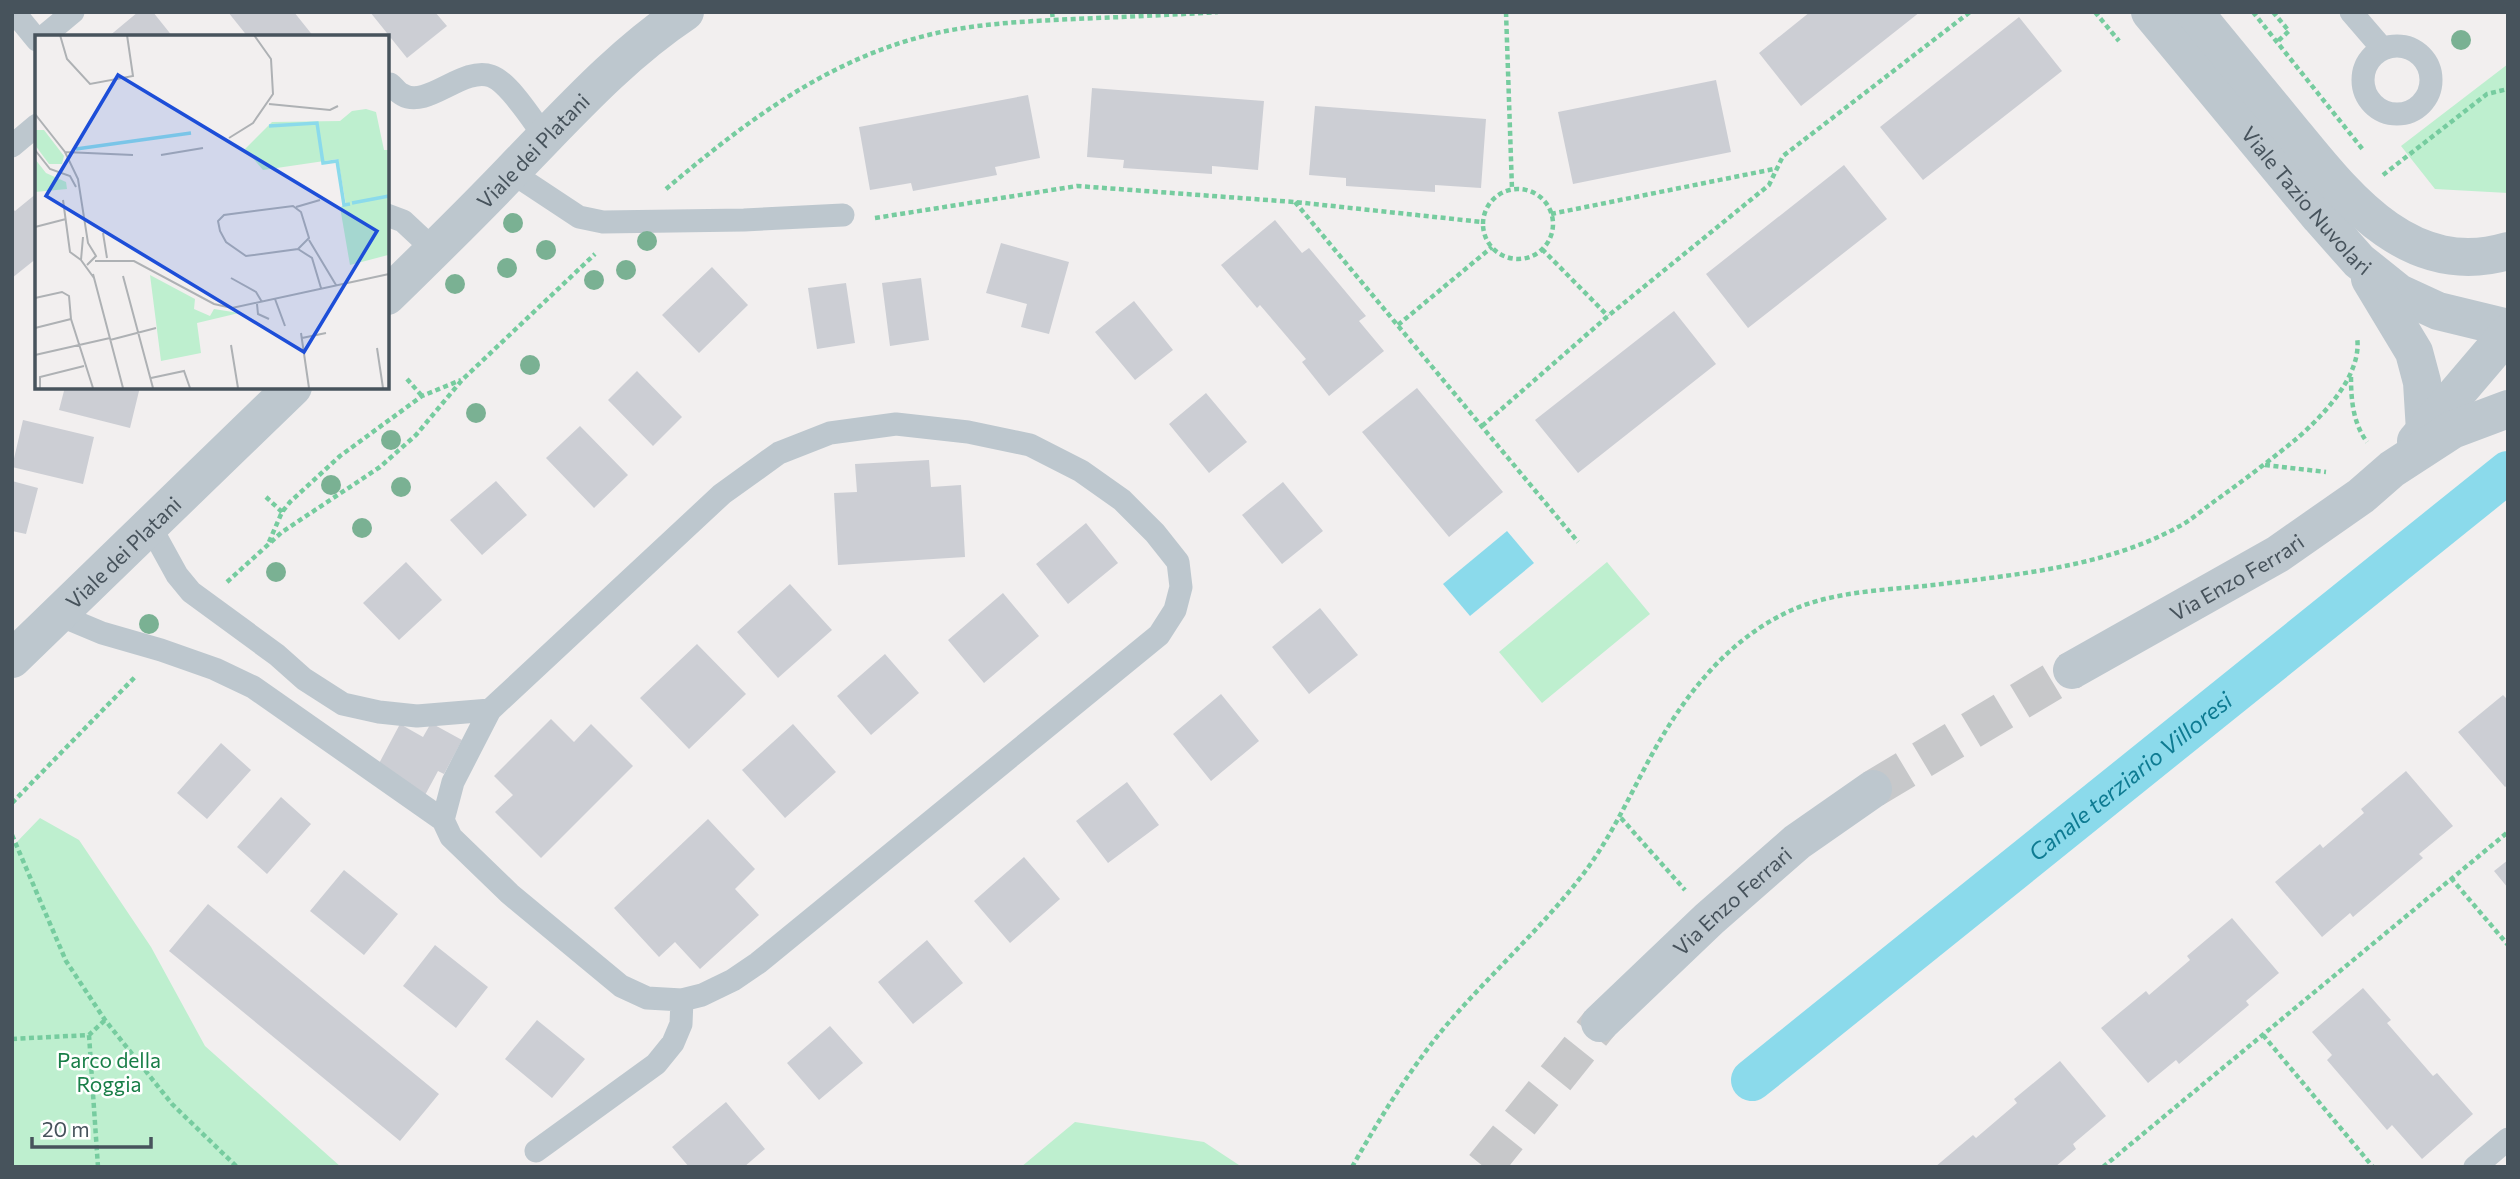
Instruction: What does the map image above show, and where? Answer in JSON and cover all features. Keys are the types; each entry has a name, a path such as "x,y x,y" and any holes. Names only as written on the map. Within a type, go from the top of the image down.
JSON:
{"street":[{"name":"Viale dei Platani","path":"388,295 600,79 685,12"},
{"name":"Viale Tazio Nuvolari","path":"2150,12 2320,218 2359,261 2399,293 2438,311 2508,331"},
{"name":"Viale Tazio Nuvolari","path":"2194,12 2336,184 2364,213 2393,235 2432,253 2461,257 2496,255 2508,251"},
{"path":"2359,261 2414,352 2422,382 2425,431"},
{"name":"Via Enzo Ferrari","path":"2073,670 2278,554 2361,496 2383,459 2425,431 2508,331"},
{"name":"Viale dei Platani","path":"12,659 292,388"},
{"name":"Via Enzo Ferrari","path":"2383,459 2508,409"},
{"name":"Via Enzo Ferrari","path":"1600,1023 1709,919 1797,842 1873,789"}],"lane":[{"path":"14,12 35,38"},
{"path":"46,35 73,12"},
{"path":"2351,12 2382,48"},
{"path":"390,84 404,96 414,98 466,78 491,76 505,86 545,136"},
{"path":"12,146 35,127"},
{"path":"511,172 579,217 603,222 744,220 843,215"},
{"path":"388,215 403,221 434,250"},
{"path":"59,615 102,633 215,669 253,687 443,820 451,837 464,852 621,986 647,998 682,1000 702,995 733,980 758,963 1159,635 1175,610 1181,587 1178,562 1155,533 1122,500 1081,471 1030,445 968,432 897,424 830,433 779,453 722,494 489,709 453,782 443,820"},
{"path":"150,526 177,575 191,592 277,655 304,679 343,704 379,712 417,716 489,709"},
{"path":"536,1151 656,1064 674,1044 681,1024 682,1000"},
{"path":"2475,1167 2508,1139"}],"path":[{"path":"1052,12 1052,20"},
{"path":"661,193 729,136 788,96 839,68 899,45 945,32 992,24 1218,12"},
{"path":"1506,12 1512,189"},
{"path":"1482,426 1608,316 1769,185 1783,156 1970,12"},
{"path":"2095,12 2121,44"},
{"path":"2253,12 2367,154"},
{"path":"2273,12 2289,31 2278,41"},
{"path":"2383,175 2487,94 2508,89"},
{"path":"2375,164 2391,182"},
{"path":"1551,214 1775,169"},
{"path":"870,219 1077,186 1295,202 1482,222"},
{"path":"1512,189 1534,193 1542,200 1551,214 1552,230 1542,249 1532,255 1511,258 1492,247 1485,236 1482,222 1488,205 1494,198 1512,189"},
{"path":"1295,202 1578,542"},
{"path":"1398,325 1492,247"},
{"path":"225,584 268,543 380,467 416,435 462,380 601,248"},
{"path":"1542,249 1608,316"},
{"path":"2356,327 2359,349 2351,376 2351,399 2362,435 2383,459"},
{"path":"1352,1167 1393,1096 1416,1063 1489,977 1539,926 1585,872 1620,818 1651,756 1698,686 1740,640 1765,623 1795,608 1829,599 2010,575 2078,563 2128,549 2179,527 2264,465 2315,423 2351,376"},
{"path":"407,379 422,396"},
{"path":"268,543 282,513 310,482 340,456 422,396 462,380"},
{"path":"266,497 282,513"},
{"path":"12,803 141,670"},
{"path":"1620,818 1693,899"},
{"path":"2103,1167 2508,832"},
{"path":"12,835 66,961 105,1020 172,1104 236,1167"},
{"path":"2451,878 2508,945"},
{"path":"12,1039 89,1035 105,1020"},
{"path":"89,1035 99,1167"},
{"path":"2263,1035 2373,1167"}],"green space":[{"path":"2508,64 2508,193 2435,189 2401,146"},
{"path":"1607,562 1650,614 1542,703 1499,652"},
{"name":"Parco della Roggia","path":"40,818 79,840 151,947 205,1046 341,1167 12,1167 12,847"},
{"path":"1075,1122 1204,1142 1242,1167 1021,1167"}],"water":[{"path":"1507,531 1534,563 1470,616 1443,584"}],"building":[{"path":"138,12 153,12 171,35 110,35"},
{"path":"228,12 294,12 312,35 246,35"},
{"path":"370,12 435,12 447,26 407,58"},
{"path":"1810,12 1920,12 1801,106 1759,53"},
{"path":"2019,17 2062,71 1923,180 1880,127"},
{"path":"1716,80 1731,152 1573,184 1558,112"},
{"path":"1092,88 1264,101 1258,170 1212,166 1212,174 1123,168 1124,160 1087,157"},
{"path":"1028,95 1040,158 995,167 997,175 913,191 911,183 870,190 859,127"},
{"path":"1315,106 1486,119 1481,188 1435,185 1435,192 1346,186 1346,178 1309,175"},
{"path":"1844,165 1887,219 1748,328 1706,274"},
{"path":"35,195 35,260 12,278 12,208 15,211"},
{"path":"1275,220 1302,253 1309,248 1366,316 1359,321 1384,351 1329,396 1302,362 1306,359 1260,305 1257,308 1221,265"},
{"path":"1001,243 1069,262 1049,334 1021,327 1027,304 986,293"},
{"path":"712,267 748,305 699,353 662,315"},
{"path":"921,278 929,340 890,346 882,283"},
{"path":"846,283 855,343 817,349 808,288"},
{"path":"1134,301 1173,350 1135,380 1095,332"},
{"path":"1674,311 1716,364 1578,473 1535,420"},
{"path":"637,371 682,417 653,446 608,400"},
{"path":"65,388 140,388 130,428 59,410"},
{"path":"1417,388 1503,492 1449,537 1362,432"},
{"path":"1206,393 1247,442 1209,473 1169,424"},
{"path":"23,420 94,437 83,484 12,467"},
{"path":"580,426 628,475 594,508 546,458"},
{"path":"929,460 931,487 961,485 965,557 838,565 834,493 857,492 855,464"},
{"path":"12,481 38,488 26,534 12,531"},
{"path":"496,481 527,515 482,555 450,520"},
{"path":"1283,482 1323,531 1282,564 1242,515"},
{"path":"1086,523 1118,563 1068,604 1036,564"},
{"path":"406,562 442,600 399,640 363,603"},
{"path":"790,584 832,630 778,678 737,632"},
{"path":"1003,593 1039,636 984,683 948,640"},
{"path":"1320,608 1358,655 1309,694 1272,647"},
{"path":"697,644 746,694 689,749 640,698"},
{"path":"885,654 919,693 871,735 837,696"},
{"path":"1221,694 1259,741 1211,781 1173,734"},
{"path":"2503,695 2506,698 2508,696 2508,785 2505,787 2458,732"},
{"path":"551,719 574,742 591,724 633,766 541,858 495,812 513,795 494,776"},
{"path":"431,723 462,740 444,774 438,771 424,797 375,771 400,724 423,737"},
{"path":"793,724 836,772 785,818 742,770"},
{"path":"221,743 251,770 207,819 177,793"},
{"path":"2406,771 2453,826 2419,854 2423,858 2353,917 2350,913 2322,937 2275,882 2320,844 2323,848 2364,813 2361,809"},
{"path":"1127,782 1159,825 1108,863 1076,821"},
{"path":"281,797 311,824 267,874 237,847"},
{"path":"708,819 755,869 735,889 759,915 700,969 675,942 659,957 614,908"},
{"path":"1024,857 1060,899 1010,943 974,901"},
{"path":"2508,860 2508,888 2494,871"},
{"path":"344,870 398,914 364,955 310,911"},
{"path":"208,904 439,1094 400,1141 169,951"},
{"path":"2232,918 2279,973 2246,1001 2249,1005 2179,1064 2176,1060 2148,1083 2101,1028 2146,991 2149,995 2190,960 2187,956"},
{"path":"927,940 963,983 913,1024 878,982"},
{"path":"435,945 488,987 456,1028 403,986"},
{"path":"2363,988 2391,1020 2387,1023 2433,1076 2437,1073 2473,1114 2422,1159 2392,1125 2387,1130 2327,1060 2332,1055 2312,1032"},
{"path":"537,1020 585,1059 552,1098 505,1059"},
{"path":"830,1026 863,1063 819,1100 787,1063"},
{"path":"2060,1061 2106,1116 2073,1144 2076,1149 2055,1167 1935,1167 1973,1135 1976,1138 2017,1103 2014,1099"},
{"path":"726,1102 765,1149 744,1167 689,1167 672,1147"}],"waterway":[{"name":"Canale terziario Villoresi","path":"1752,1080 2508,472"}],"tunnel":[{"path":"1873,789 2072,670"},
{"path":"1484,1167 1600,1023"}]}
